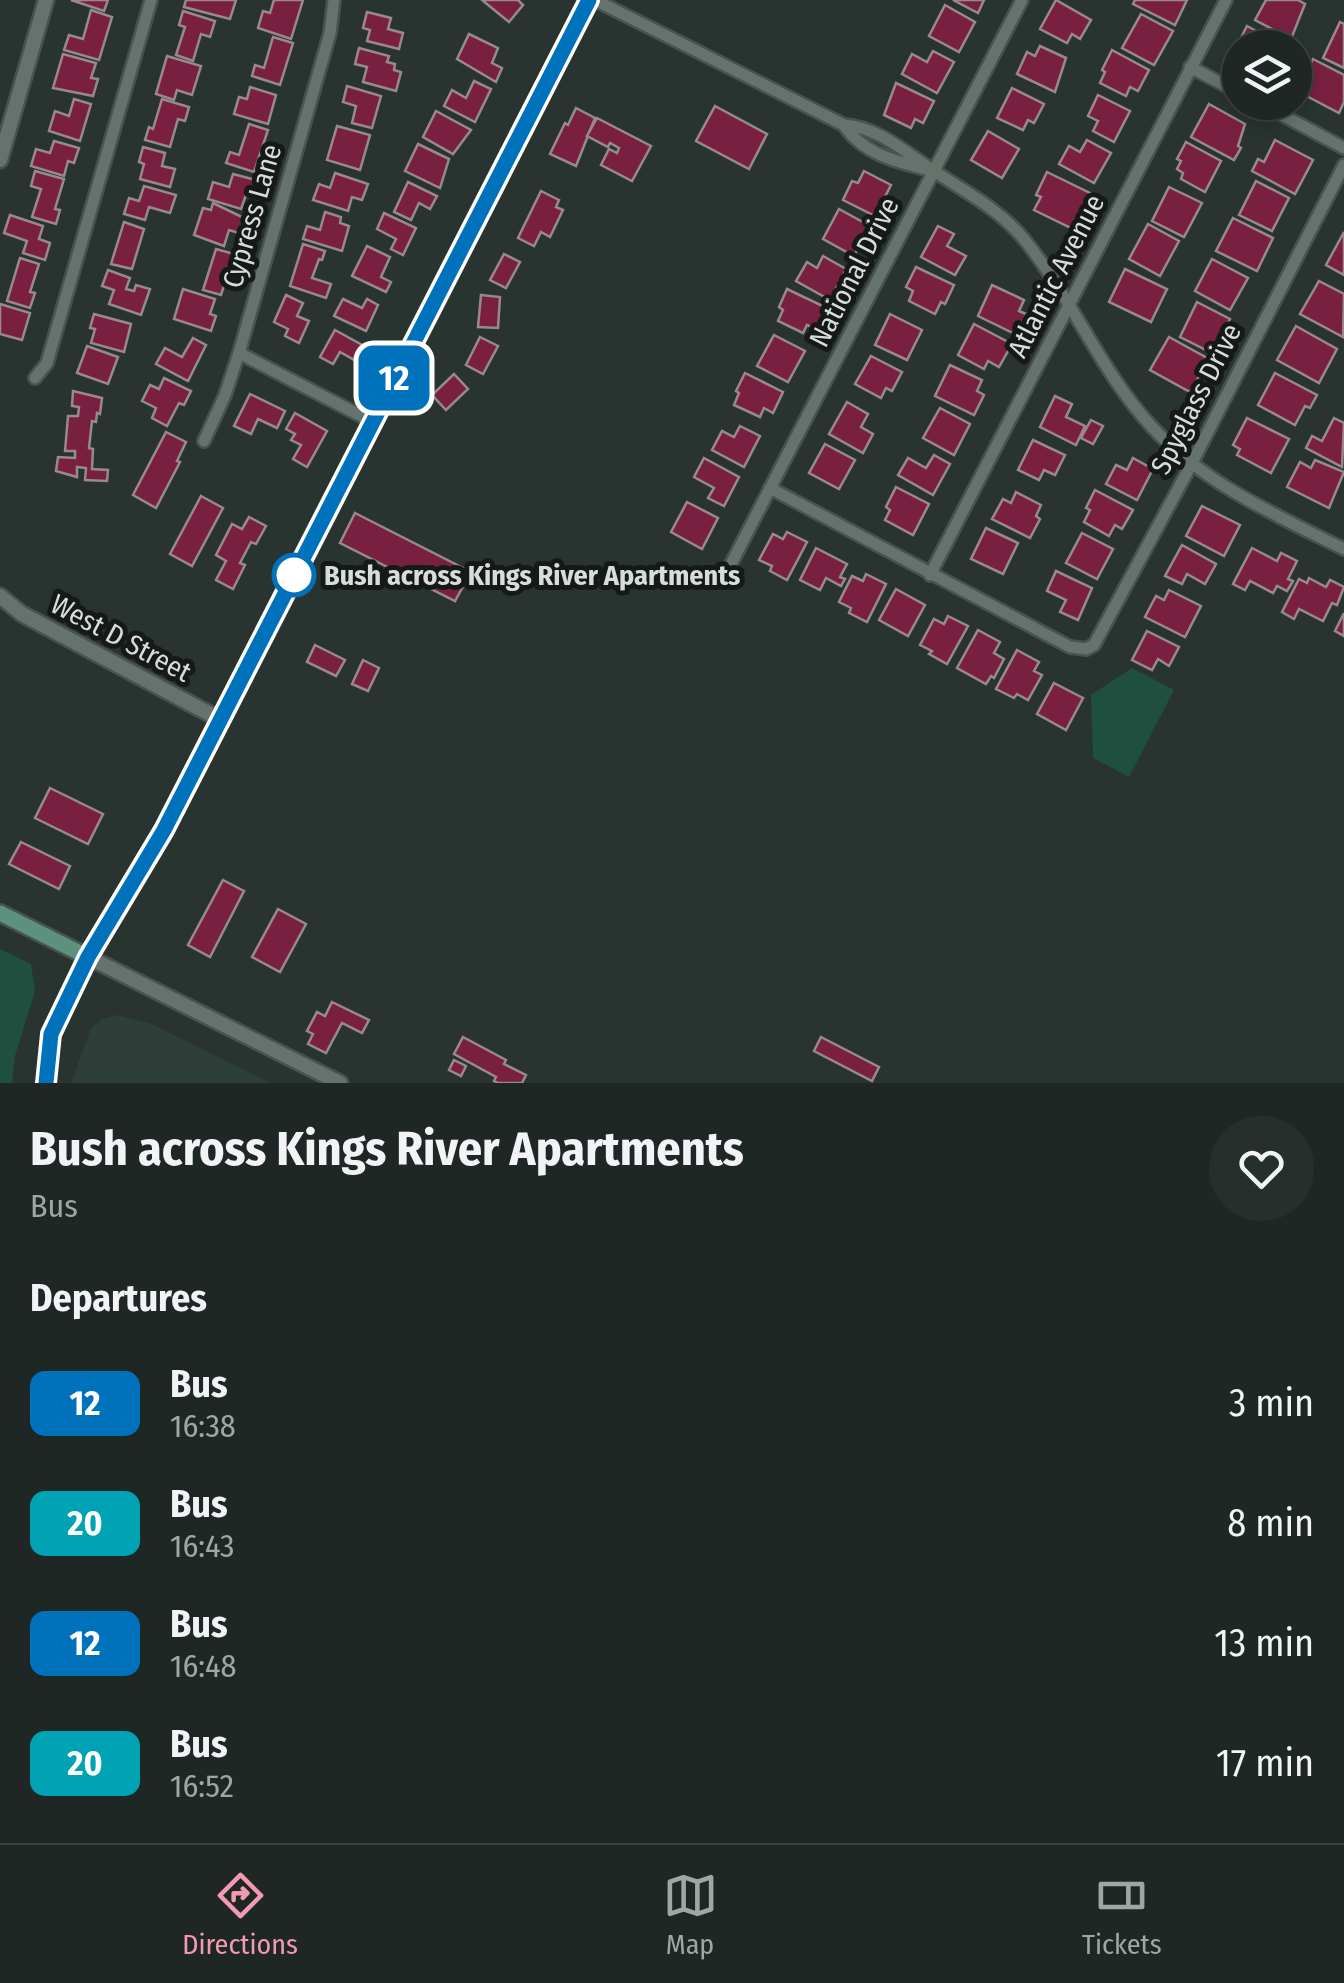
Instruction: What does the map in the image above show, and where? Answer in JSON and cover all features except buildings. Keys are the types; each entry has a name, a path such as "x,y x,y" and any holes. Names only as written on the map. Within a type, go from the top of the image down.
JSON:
{"main road":[{"path":"46,1083 51,1034 88,957 129,894 221,720 371,422 592,0"},
{"path":"0,913 88,957"}],"street":[{"path":"0,160 46,0"},
{"path":"35,378 47,363 151,0"},
{"name":"Cypress Lane","path":"204,441 239,353 330,33 334,0"},
{"path":"592,0 844,126 860,126 897,145 990,208 1021,236 1151,425 1191,464 1233,494 1344,550"},
{"name":"National Drive","path":"730,566 1022,0"},
{"name":"Atlantic Avenue","path":"930,574 1226,0"},
{"path":"1190,67 1222,84"},
{"path":"1292,120 1344,148"},
{"name":"Spyglass Drive","path":"930,574 1070,647 1086,649 1100,639 1344,165"},
{"path":"239,353 371,422"},
{"path":"770,488 930,574"},
{"name":"West D Street","path":"0,596 22,614 221,720"},
{"path":"88,957 340,1083"}],"shaded area":[{"path":"117,1015 151,1024 271,1083 71,1083 91,1028 102,1019"}],"green space":[{"path":"1132,668 1174,690 1129,777 1093,758 1091,695"},
{"path":"0,949 31,964 35,991 15,1056 12,1083 0,1083"}],"bus line":[{"name":"12","path":"46,1083 51,1034 88,957 164,830 589,0"}],"place":[{"name":"Bush across Kings River Apartments","path":"294,575"}]}
